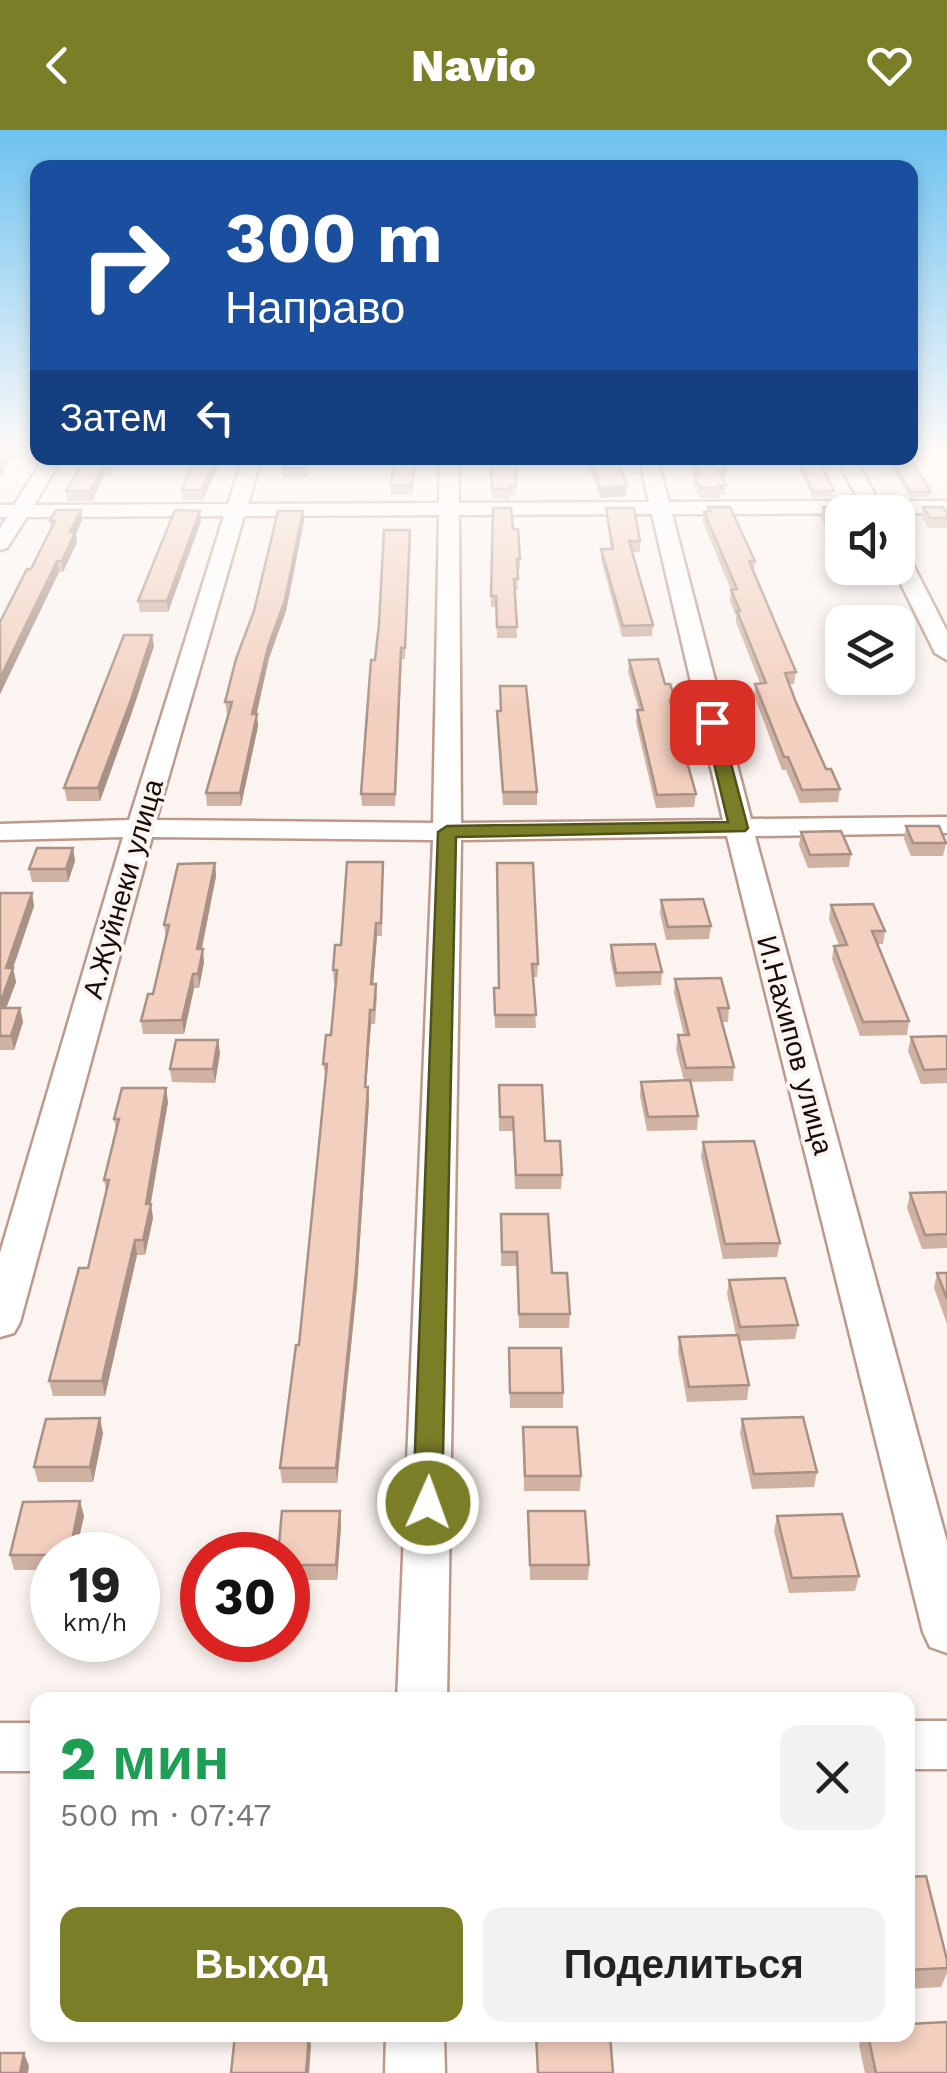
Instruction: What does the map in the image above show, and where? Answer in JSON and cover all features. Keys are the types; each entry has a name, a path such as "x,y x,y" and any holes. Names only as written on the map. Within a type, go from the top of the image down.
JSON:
{"street":[{"name":"А.Жуйнеки улица","path":"0,1322 140,828 228,540"},
{"path":"422,1692 447,832 448,540"},
{"name":"И.Нахипов улица","path":"667,540 947,1632"},
{"path":"912,585 947,652"},
{"path":"0,832 140,828 447,832 947,824"},
{"path":"915,1745 947,1745"},
{"path":"0,1747 30,1746"},
{"path":"414,2073 415,2042"}],"building":[{"path":"46,540 72,540 62,561 57,561 0,678 0,622 27,569 31,569"},
{"path":"163,540 189,540 167,601 138,601"},
{"path":"271,540 297,540 285,600 268,647 252,714 257,714 240,793 206,793 232,702 225,702 236,659 254,611"},
{"path":"383,540 410,540 395,794 361,794 371,660 375,660"},
{"path":"492,540 519,540 518,579 514,579 517,627 497,627 496,596 491,596"},
{"path":"611,540 640,540 629,541 653,625 623,626 601,549 613,549"},
{"path":"716,540 745,540 755,561 749,561 796,672 785,673 795,700 826,769 831,769 840,789 802,790 788,757 784,757 755,684 766,683 737,611 731,590 737,589"},
{"path":"124,635 152,635 98,788 64,788"},
{"path":"658,659 665,684 670,684 676,701 670,701 696,794 657,795 637,710 643,710 629,660"},
{"path":"500,686 526,686 537,792 503,792 497,711 501,711"},
{"path":"906,826 939,826 946,843 913,843"},
{"path":"841,831 851,854 810,855 801,832"},
{"path":"37,848 73,848 66,869 29,869"},
{"path":"347,862 383,862 381,923 376,923 371,984 376,984 374,1010 370,1010 356,1272 336,1468 280,1468 299,1345 327,1064 323,1064 326,1035 331,1035 337,970 333,970 335,945 341,945"},
{"path":"215,863 197,949 203,949 198,974 193,974 182,1020 141,1021 148,994 153,994 178,864"},
{"path":"497,863 533,863 538,964 532,964 536,1015 495,1015 494,988 499,988"},
{"path":"0,893 32,893 6,968 13,968 0,1004"},
{"path":"703,899 711,926 668,927 661,900"},
{"path":"873,904 885,931 872,931 909,1021 863,1022 834,946 847,945 831,905"},
{"path":"655,944 662,972 616,973 611,945"},
{"path":"721,978 729,1008 718,1008 734,1067 686,1068 678,1035 689,1035 675,979"},
{"path":"0,1008 20,1008 11,1036 0,1036"},
{"path":"947,1036 947,1069 924,1070 911,1037"},
{"path":"176,1040 218,1040 213,1069 170,1069"},
{"path":"690,1080 698,1116 648,1117 641,1082"},
{"path":"499,1085 542,1085 545,1141 560,1141 562,1175 516,1175 513,1117 500,1117"},
{"path":"122,1088 166,1088 143,1240 135,1240 102,1381 49,1381 79,1268 88,1268 109,1180 104,1180 119,1119 114,1119"},
{"path":"754,1141 780,1243 725,1244 703,1142"},
{"path":"947,1192 947,1234 925,1235 910,1193"},
{"path":"501,1214 548,1214 552,1273 567,1273 570,1314 519,1314 517,1252 502,1252"},
{"path":"937,1273 947,1273 947,1299"},
{"path":"785,1278 798,1325 740,1327 729,1280"},
{"path":"738,1335 749,1385 689,1387 679,1337"},
{"path":"509,1348 561,1348 563,1393 510,1393"},
{"path":"803,1417 817,1472 754,1474 742,1419"},
{"path":"100,1418 90,1467 34,1467 46,1419"},
{"path":"523,1427 577,1427 581,1476 525,1476"},
{"path":"80,1501 74,1532 30,1532 30,1555 10,1555 23,1502"},
{"path":"282,1511 340,1511 336,1565 310,1565 310,1532 280,1532"},
{"path":"528,1511 585,1511 589,1565 530,1565"},
{"path":"842,1514 859,1576 792,1578 777,1516"},
{"path":"926,1876 947,1968 915,1970 915,1877"},
{"path":"947,2022 947,2073 876,2073 869,2042 915,2042 915,2024"},
{"path":"234,2042 308,2042 306,2073 231,2073"},
{"path":"536,2042 611,2042 613,2073 538,2073"},
{"path":"0,2053 24,2053 20,2073 0,2073"}],"route":[{"path":"428,1503 447,832 738,828 712,722"}]}
